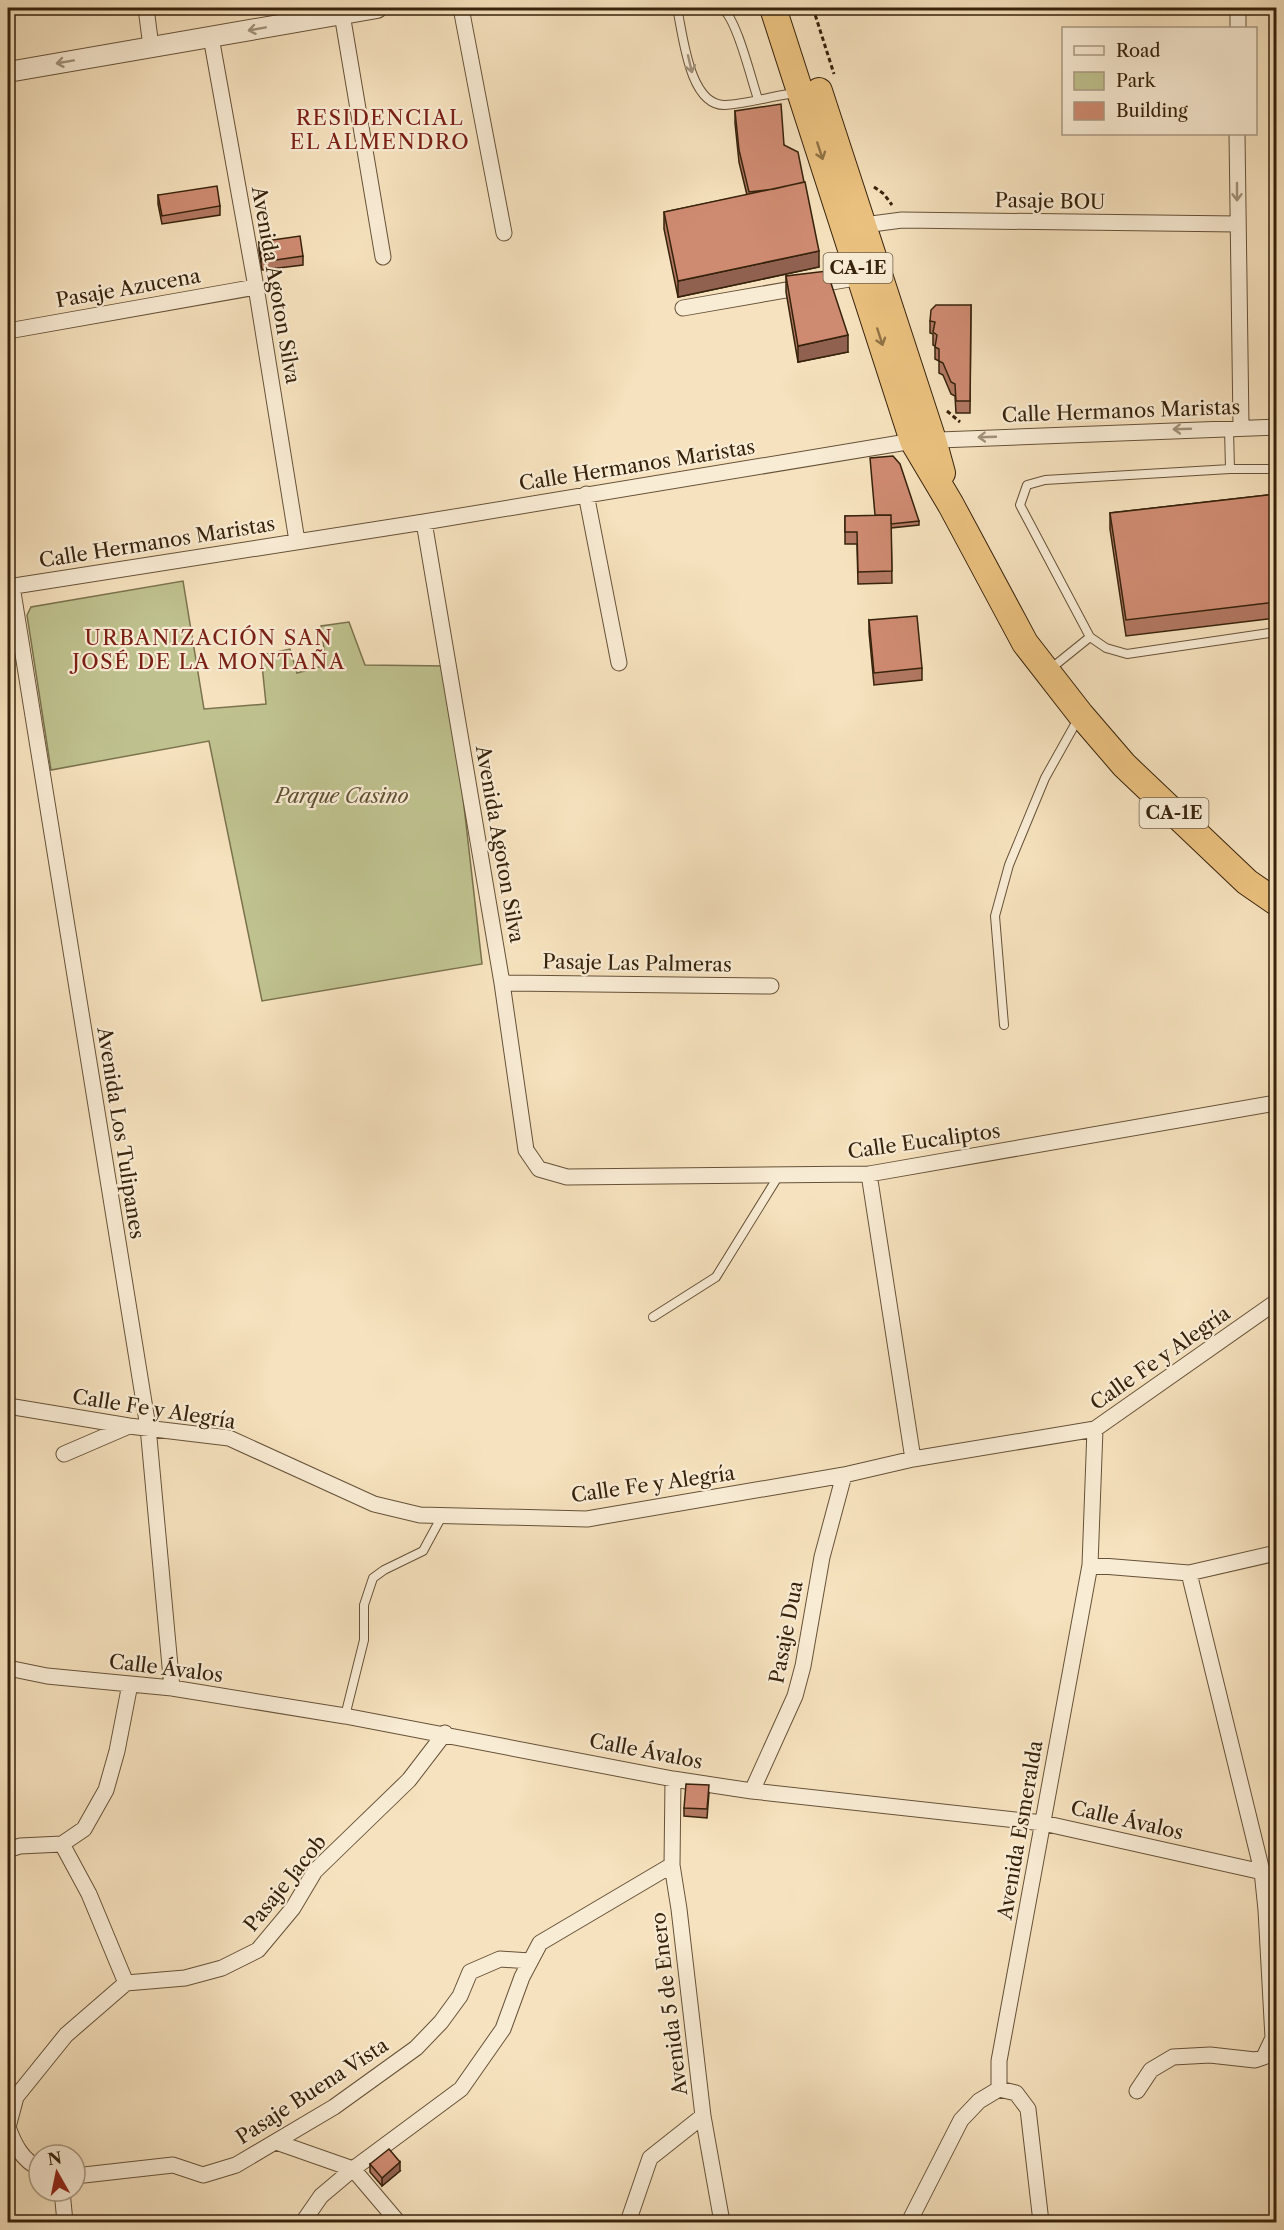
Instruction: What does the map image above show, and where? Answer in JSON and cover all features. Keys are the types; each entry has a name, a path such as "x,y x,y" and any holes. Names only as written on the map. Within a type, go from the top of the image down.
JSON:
{"highway":[{"name":"CA-1E","path":"773,8 861,276 923,440 951,506 1025,643 1081,715 1132,773 1247,882 1276,902"},
{"name":"CA-1E","path":"791,8 864,225 923,440"}],"street":[{"path":"146,8 151,47"},
{"path":"8,72 377,8"},
{"path":"461,8 504,233"},
{"path":"1238,8 1238,27"},
{"path":"342,14 383,257"},
{"name":"Avenida Agoton Silva","path":"211,37 256,287 297,541"},
{"path":"1235,427 1237,135"},
{"name":"Pasaje BOU","path":"864,225 902,220 1237,224"},
{"path":"683,308 861,276"},
{"name":"Pasaje Azucena","path":"8,331 256,287"},
{"name":"Calle Hermanos Maristas","path":"10,586 424,522 923,440 1276,426"},
{"path":"586,494 619,663"},
{"name":"Avenida Agoton Silva","path":"424,522 502,983 526,1150 539,1169"},
{"name":"Avenida Los Tulipanes","path":"10,586 148,1427 172,1688"},
{"name":"Pasaje Las Palmeras","path":"502,983 771,986"},
{"name":"Calle Eucaliptos","path":"539,1169 567,1177 868,1174 1276,1103"},
{"path":"868,1174 913,1459"},
{"name":"Calle Fe y Alegría","path":"8,1406 129,1426 228,1438 374,1504 420,1515 587,1519 844,1475 913,1459 1095,1428 1276,1302"},
{"path":"64,1454 129,1426"},
{"name":"Avenida Esmeralda","path":"999,2089 999,2061 1090,1565 1095,1428"},
{"name":"Pasaje Dua","path":"753,1791 795,1696 803,1666 822,1557 844,1475"},
{"path":"1090,1565 1189,1573 1276,1553"},
{"path":"1137,2091 1151,2070 1173,2057 1210,2055 1255,2060 1264,2057 1273,2038 1267,1920 1269,1873 1189,1573"},
{"name":"Calle Ávalos","path":"8,1668 47,1677 172,1688 345,1716 445,1733 673,1779 753,1791 1043,1822 1269,1873"},
{"path":"66,1850 84,1829 106,1790 117,1751 130,1684"},
{"name":"Pasaje Jacob","path":"126,1983 184,1978 222,1968 258,1950 293,1908 315,1871 409,1780 445,1733"},
{"name":"Avenida 5 de Enero","path":"673,1779 672,1865 703,2116 722,2223"},
{"path":"8,1850 20,1846 66,1850"},
{"path":"27,2162 13,2142 8,2127 16,2097 66,2035 126,1983 89,1894 66,1850"},
{"path":"303,2223 321,2196 353,2169 460,2089 503,2028 522,1977 540,1942 672,1865"},
{"name":"Pasaje Buena Vista","path":"87,2175 172,2165 203,2175 236,2165 334,2107 416,2048 441,2022 460,1996 470,1972 500,1959 530,1961"},
{"path":"909,2223 961,2120 979,2101 999,2089 1016,2093 1028,2109 1041,2223"},
{"path":"628,2223 650,2158 703,2116"},
{"path":"276,2142 353,2169 398,2223"},
{"path":"63,2203 65,2223"}],"lane":[{"path":"686,8 677,8 693,77 699,90 712,103 724,105 789,94 802,95"},
{"path":"722,8 727,11 734,25 758,99"},
{"path":"1230,469 1235,427"},
{"path":"1276,469 1230,469 1045,480 1026,485 1020,505 1090,637 1106,648 1127,654 1276,632"},
{"path":"1047,671 1090,637"},
{"path":"1004,1025 995,916 1009,865 1045,778 1081,715"},
{"path":"652,1317 716,1277 779,1175"},
{"path":"345,1716 364,1640 364,1605 373,1578 384,1570 423,1551 443,1515"}],"green space":[{"name":"Parque Casino","path":"183,581 204,709 266,704 261,655 290,649 297,673 326,665 321,626 349,622 365,665 448,666 482,964 262,1001 209,741 51,770 27,615 31,607"}],"building":[{"path":"781,104 784,145 798,152 804,182 749,192 739,150 735,111"},
{"path":"805,182 819,251 678,281 664,212"},
{"path":"217,186 220,206 162,216 158,195"},
{"path":"300,236 303,256 262,262 259,242"},
{"path":"827,271 848,335 798,346 786,276"},
{"path":"936,305 971,305 970,401 956,401 955,384 951,382 943,363 939,361 939,349 935,347 937,335 933,332 935,322 930,321 931,310"},
{"path":"893,456 900,464 919,521 891,524 891,515 875,515 870,458"},
{"path":"1276,494 1276,602 1126,620 1110,513"},
{"path":"891,515 892,571 858,572 857,532 845,532 845,516"},
{"path":"917,616 922,668 874,673 869,620"},
{"path":"686,1784 709,1785 707,1809 684,1808"},
{"path":"389,2149 400,2162 382,2178 370,2164"}],"district":[{"name":"RESIDENCIAL EL ALMENDRO","path":"380,129"},
{"name":"URBANIZACIÓN SAN JOSÉ DE LA MONTAÑA","path":"209,649"}]}
